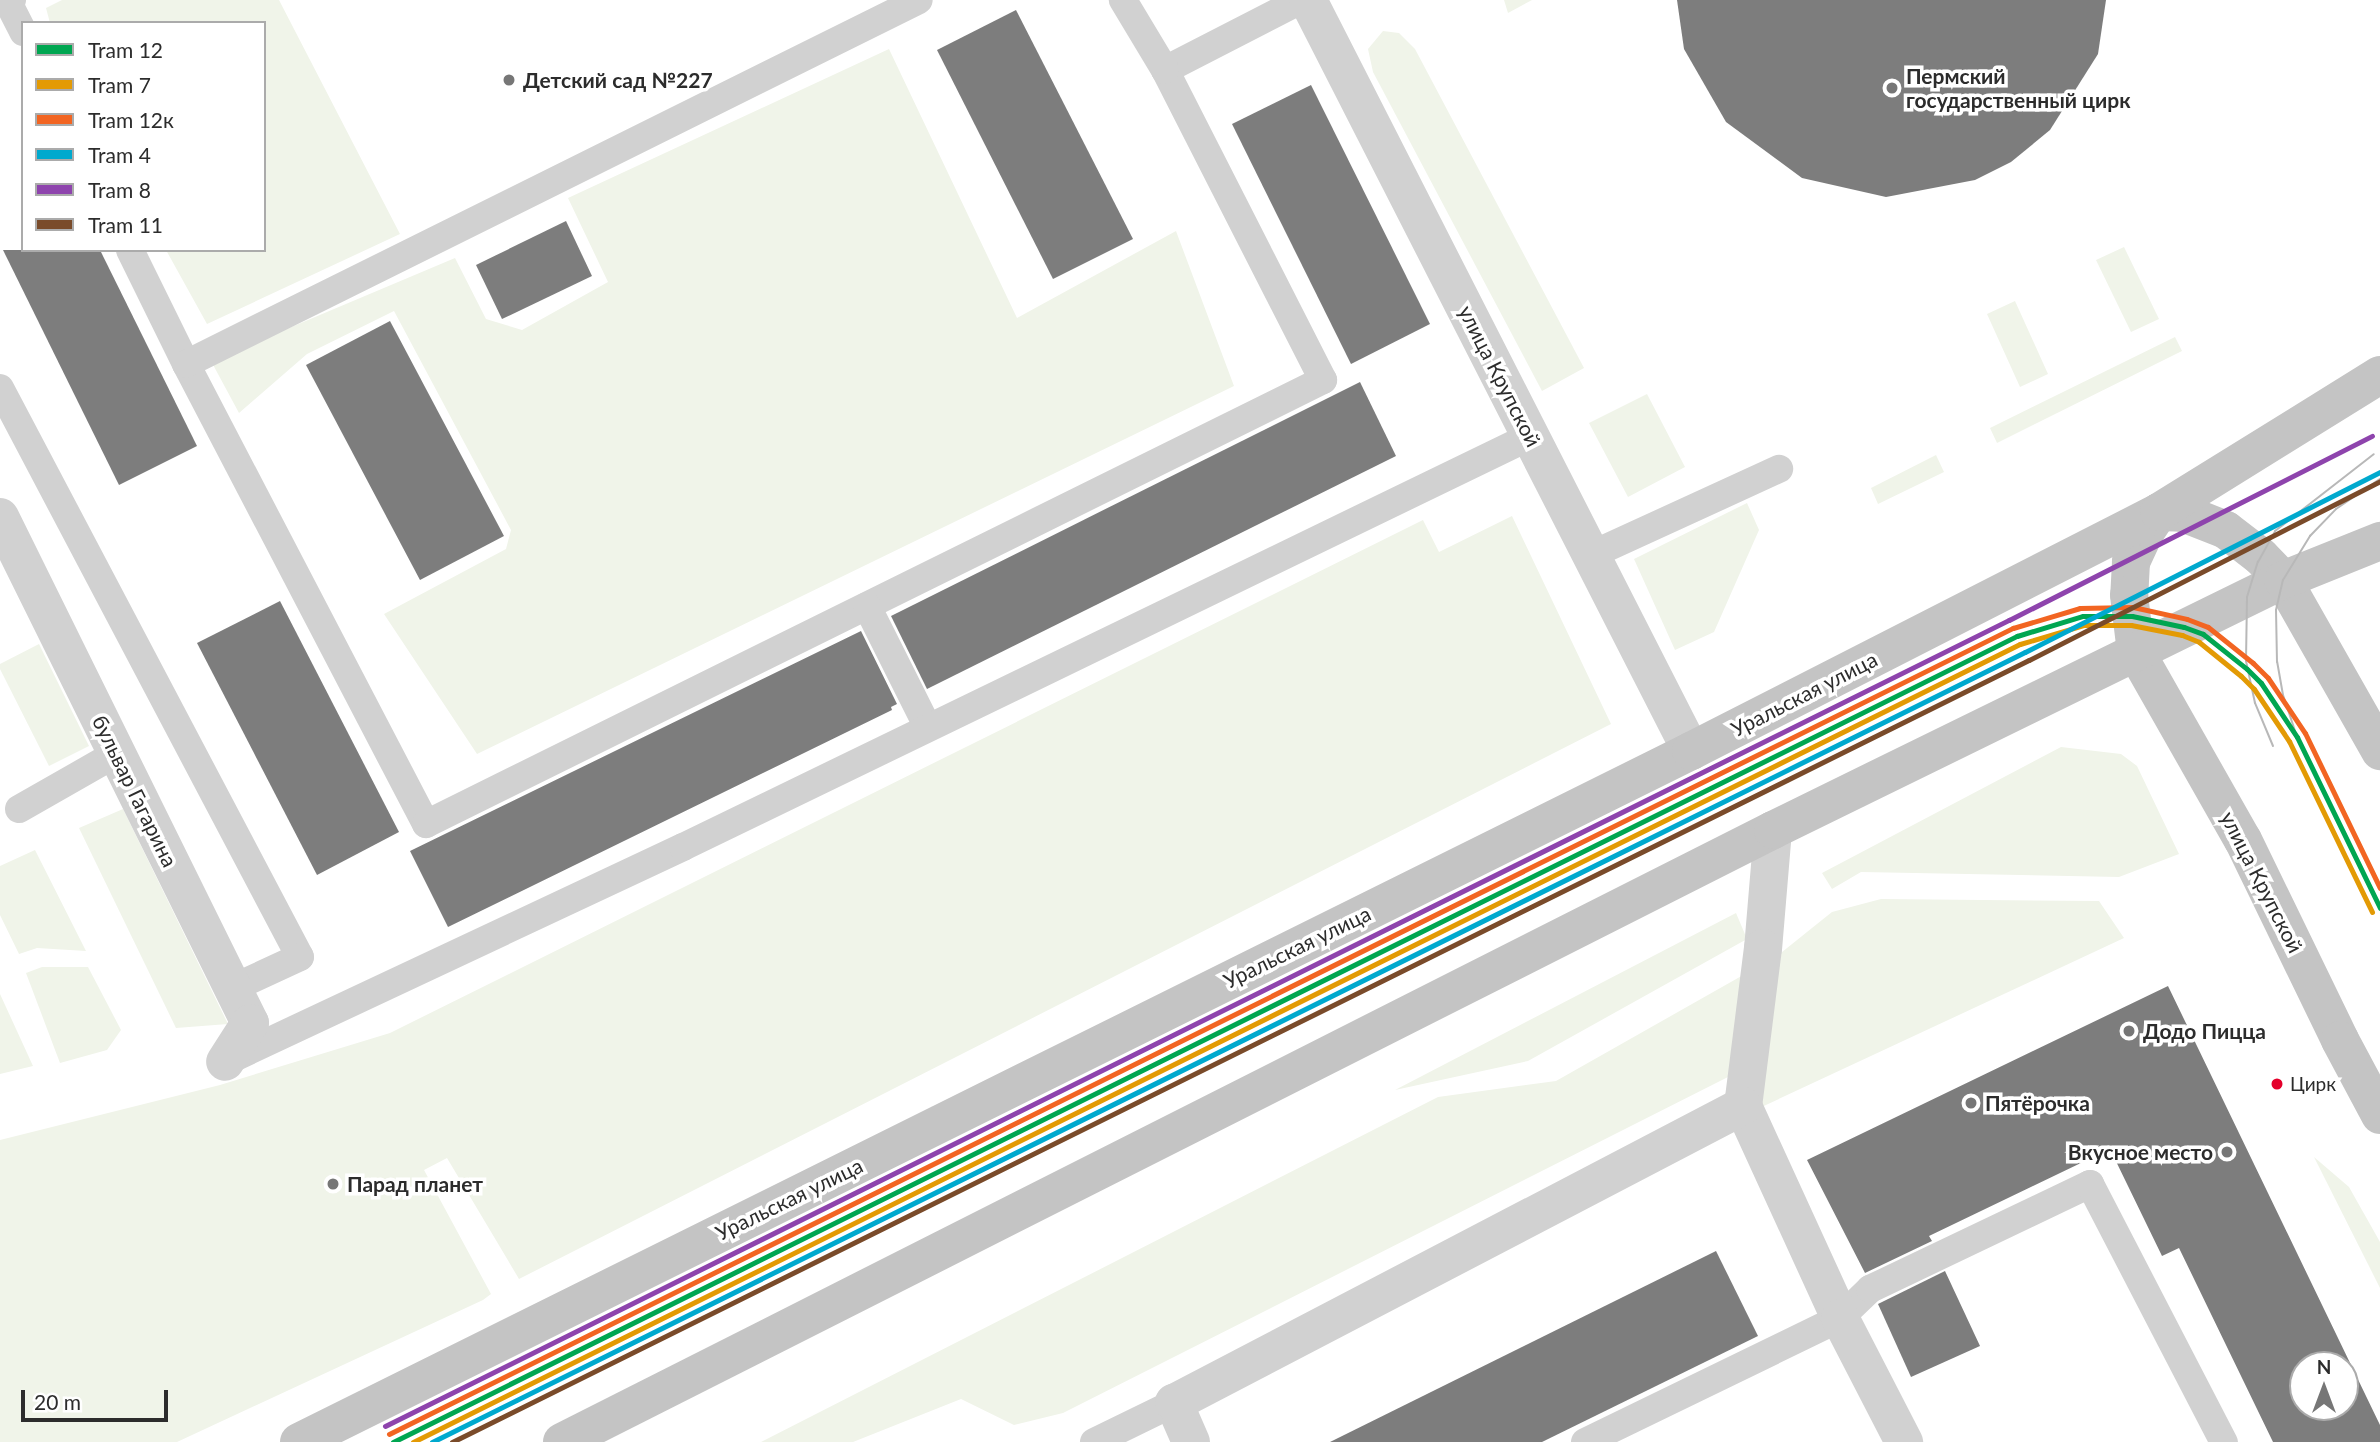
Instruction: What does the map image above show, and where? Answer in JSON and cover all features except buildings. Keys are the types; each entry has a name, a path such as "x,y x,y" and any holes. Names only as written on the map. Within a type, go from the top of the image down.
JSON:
{"main road":[{"name":"Уральская улица","path":"299,1442 1691,751 2159,513 2380,375"},
{"name":"Уральская улица","path":"2136,652 2129,595 2131,562 2144,534 2159,513"},
{"path":"2159,513 2183,513 2226,530 2261,557 2283,580 2380,751"},
{"path":"562,1442 1773,830 2283,580 2380,541"},
{"name":"улица Крупской","path":"2136,652 2243,840 2340,1040 2380,1115"}],"street":[{"name":"улица Крупской","path":"1308,0 1691,751"},
{"name":"бульвар Гагарина","path":"0,517 250,1023 225,1062"},
{"path":"1773,830 1763,948 1743,1106 1840,1318 1904,1442"},
{"path":"1191,1442 1174,1404 1743,1106"}],"lane":[{"path":"12,0 8,2 21,28"},
{"path":"186,364 919,0"},
{"path":"131,252 186,364 426,824 1323,380 1165,70 1122,0"},
{"path":"1165,70 1301,0"},
{"path":"0,388 300,957 233,988"},
{"path":"225,1062 928,729 1531,436"},
{"path":"1591,555 1779,469"},
{"path":"867,606 928,729"},
{"path":"19,810 117,753"},
{"path":"1585,1442 1840,1318 1870,1289 2090,1184 2224,1442"},
{"path":"1094,1442 1174,1404"}],"shaded area":[{"path":"62,0 279,0 400,234 207,324 167,252 266,252 266,21 49,21 46,8"},
{"path":"1504,0 1532,0 1508,13"},
{"path":"1383,31 1399,33 1415,49 1584,368 1542,391 1373,72 1368,49"},
{"path":"889,49 1017,318 1176,231 1234,386 477,754 384,614 506,549 511,530 394,311 307,354 239,413 211,361 455,258 486,319 522,330 608,282 568,198"},
{"path":"2124,247 2159,319 2131,332 2096,260"},
{"path":"2015,301 2048,374 2020,387 1987,314"},
{"path":"2175,337 2182,351 1997,443 1990,428"},
{"path":"1647,394 1685,467 1628,497 1589,423"},
{"path":"1936,455 1944,472 1878,504 1871,488"},
{"path":"1747,503 1759,530 1714,632 1675,650 1634,559"},
{"path":"1512,516 1611,724 519,1279 447,1158 424,1170 491,1294 483,1300 177,1442 0,1442 0,1140 220,1085 390,1033 1423,520 1439,552"},
{"path":"39,644 89,746 49,766 0,669 0,664"},
{"path":"2061,747 2121,754 2137,766 2179,854 2119,877 1861,872 1832,889 1822,873"},
{"path":"123,809 228,1024 176,1028 79,828"},
{"path":"35,850 86,951 37,948 19,954 0,915 0,866"},
{"path":"1881,899 2099,901 2124,938 1753,1111 1777,956 1832,912"},
{"path":"1736,913 1747,939 1528,1061 1395,1090"},
{"path":"42,967 88,967 121,1030 107,1050 60,1063 26,973"},
{"path":"1745,974 1728,1077 1063,1413 1014,1425 961,1399 853,1442 761,1442 1438,1097 1556,1081"},
{"path":"0,994 33,1066 0,1074"},
{"path":"2314,1157 2349,1187 2380,1242 2380,1288"}],"tram line":[{"name":"8","path":"385,1426 2009,620 2372,436"},
{"path":"2273,746 2255,703 2246,661 2247,597 2258,562 2275,531 2374,454"},
{"name":"4","path":"432,1442 2025,652 2380,472"},
{"path":"2297,737 2283,695 2277,662 2276,610 2283,580 2310,536 2336,509 2380,479"},
{"name":"11","path":"452,1442 2029,660 2380,481"},
{"name":"12к","path":"389,1434 2013,628 2080,608 2133,607 2187,619 2208,627 2253,663 2268,678 2305,733 2380,888"},
{"name":"12","path":"393,1442 2017,636 2083,616 2132,616 2184,627 2203,634 2247,669 2261,683 2297,737 2380,908"},
{"name":"7","path":"413,1442 2020,644 2084,625 2131,625 2182,635 2199,642 2241,676 2254,689 2289,741 2372,912"}],"place":[{"name":"Детский сад №227","path":"509,80"},
{"name":"Пермский государственный цирк","path":"1892,88"},
{"name":"Додо Пицца","path":"2129,1031"},
{"name":"Цирк","path":"2277,1084"},
{"name":"Пятёрочка","path":"1971,1103"},
{"name":"Вкусное место","path":"2227,1152"},
{"name":"Парад планет","path":"333,1184"}]}
